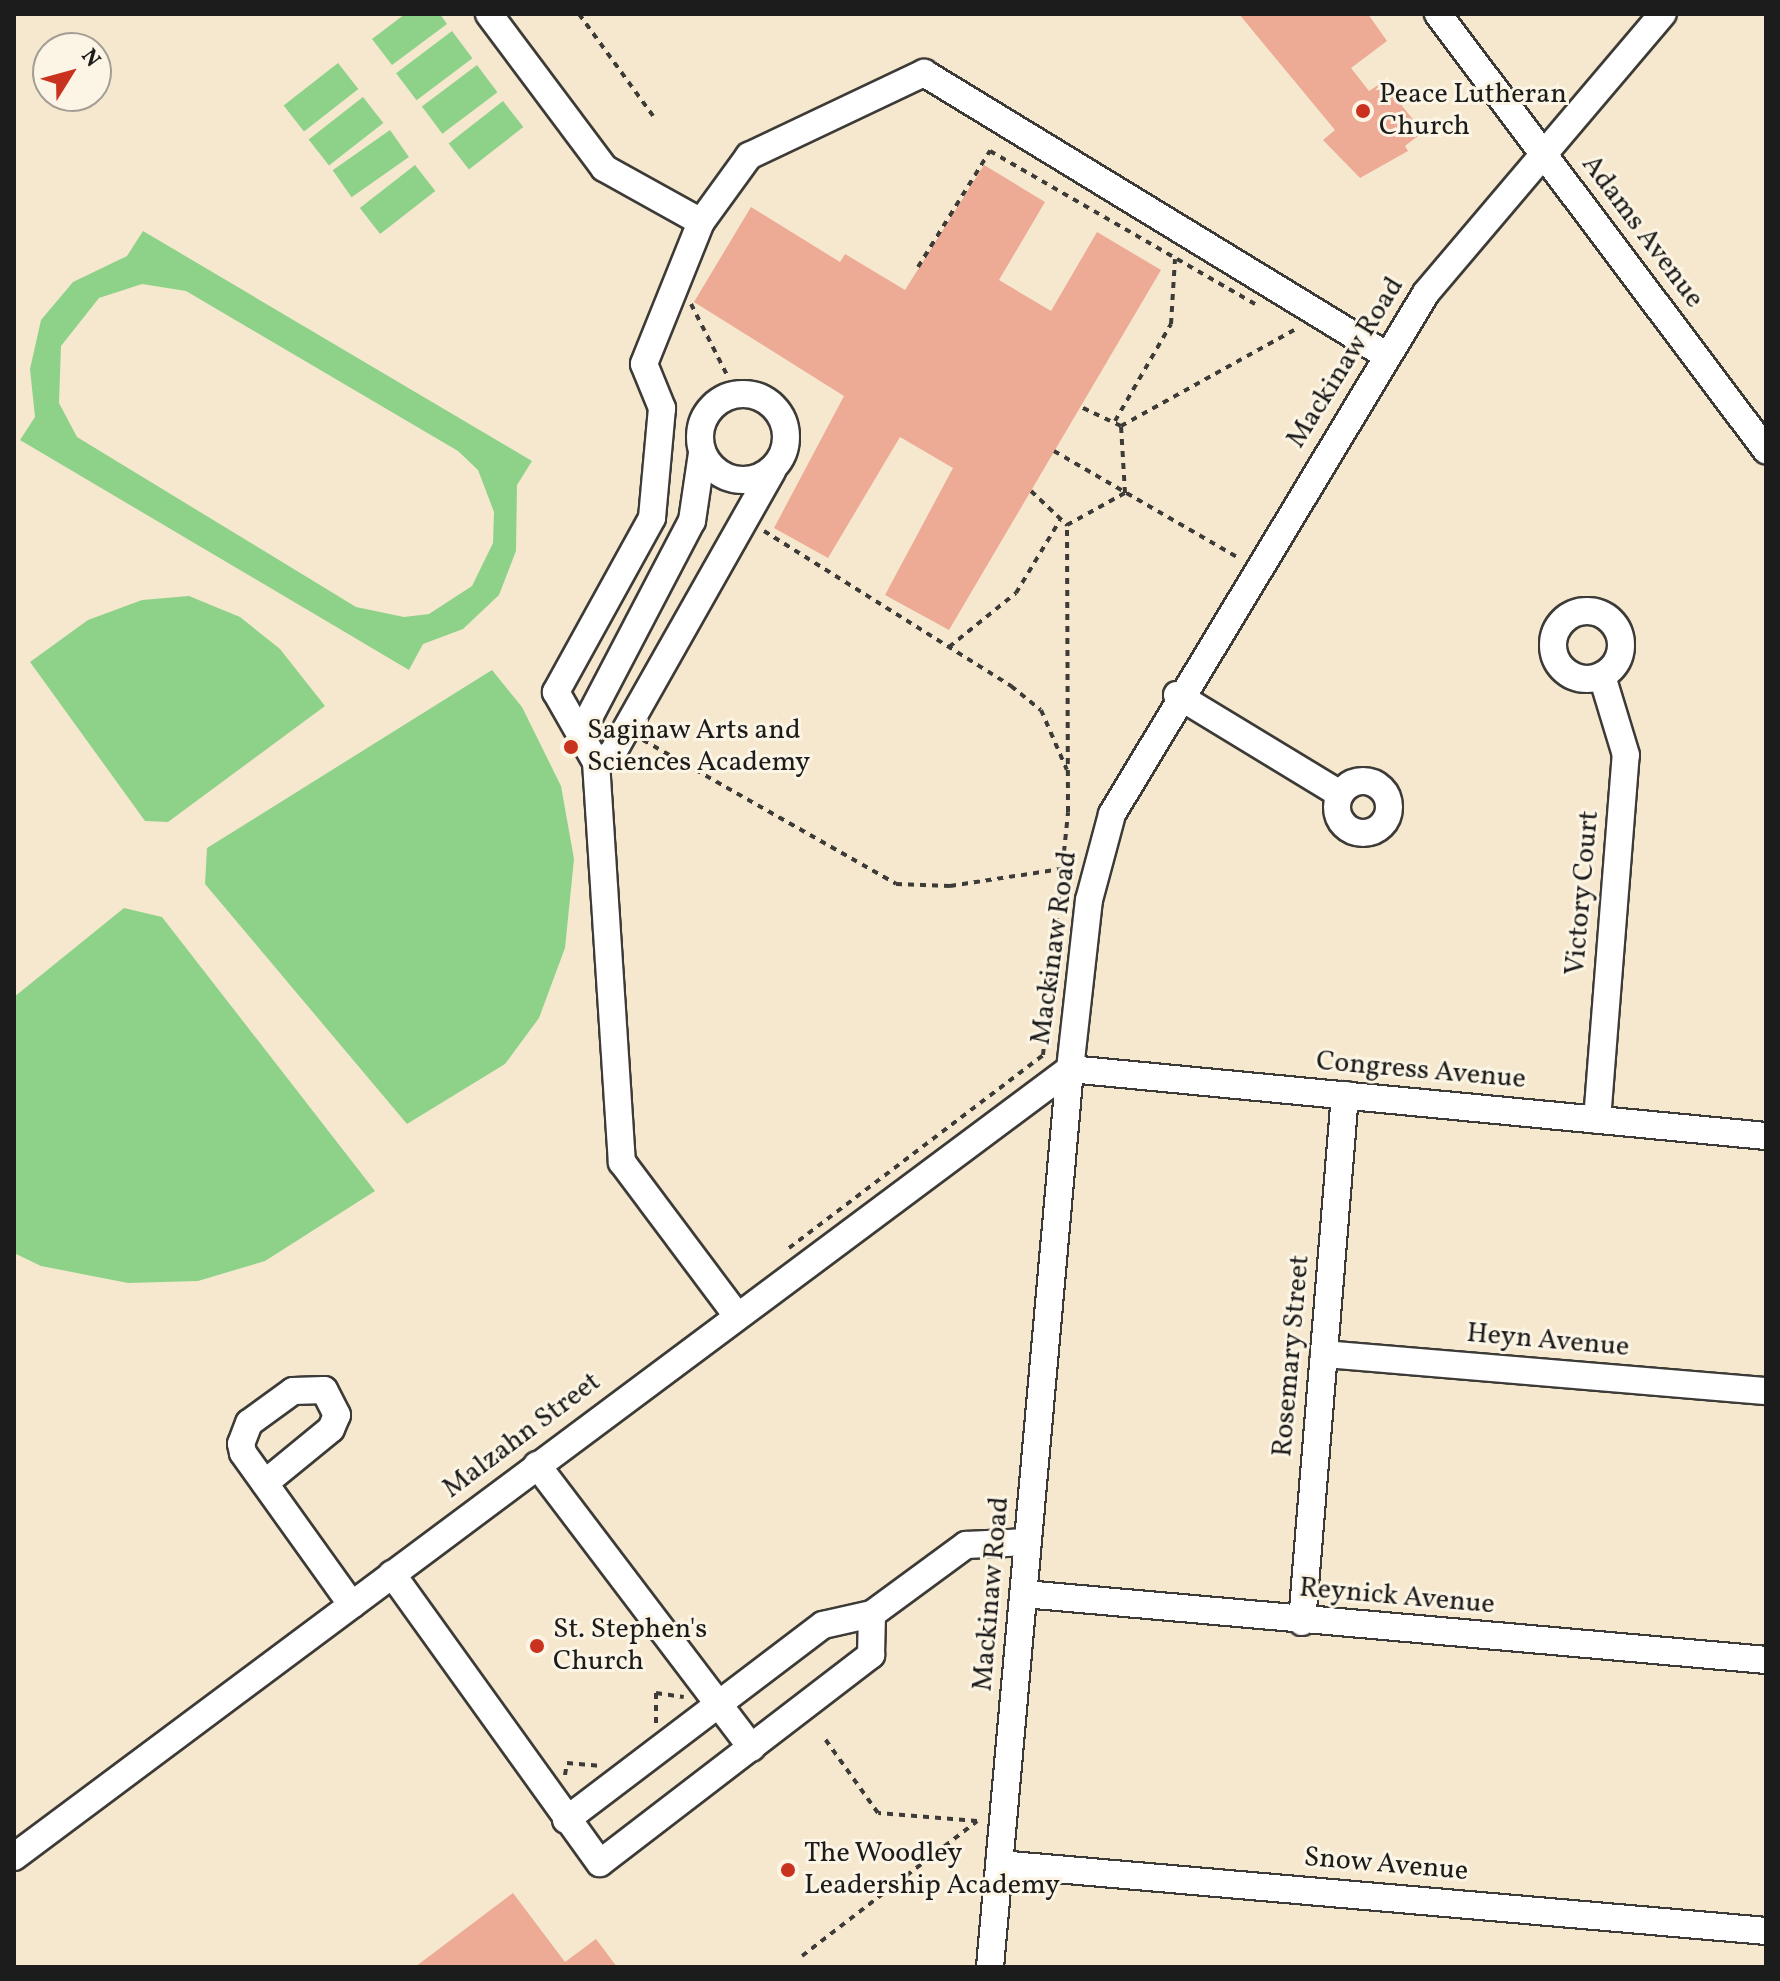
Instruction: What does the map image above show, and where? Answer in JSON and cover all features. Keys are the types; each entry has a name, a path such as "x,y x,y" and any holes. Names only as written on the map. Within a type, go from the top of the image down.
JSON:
{"street":[{"path":"489,14 604,168 701,222"},
{"name":"Adams Avenue","path":"1438,14 1766,450"},
{"name":"Mackinaw Road","path":"990,1967 1070,1069 1095,863 1112,814 1177,695 1426,293 1663,14"},
{"path":"737,1316 622,1162 596,762 582,731 556,692 652,518 662,408 644,364 701,222 749,156 924,73 1386,355"},
{"path":"582,731 692,521 709,410 749,394 783,418 786,446 612,754 596,762"},
{"path":"702,453 734,480 773,470"},
{"name":"Victory Court","path":"1597,1120 1626,755 1602,676"},
{"path":"1177,695 1340,794"},
{"name":"Congress Avenue","path":"1070,1069 1766,1136"},
{"name":"Malzahn Street","path":"14,1857 1070,1069"},
{"name":"Rosemary Street","path":"1302,1622 1345,1095"},
{"name":"Heyn Avenue","path":"1324,1354 1766,1391"},
{"path":"265,1483 331,1429 337,1415 331,1399 314,1386 303,1387 249,1423 243,1453 352,1605"},
{"path":"537,1465 752,1748"},
{"path":"566,1820 823,1625 872,1614 956,1549 982,1540 1028,1542"},
{"path":"392,1574 595,1861 607,1862 871,1655 872,1614"},
{"name":"Reynick Avenue","path":"1024,1594 1302,1622 1766,1660"},
{"name":"Snow Avenue","path":"999,1864 1766,1931"}],"path":[{"path":"579,14 653,116"},
{"path":"918,267 990,151 1270,313"},
{"path":"1115,421 1171,324 1175,259"},
{"path":"690,302 728,377"},
{"path":"1284,321 1311,336"},
{"path":"1121,426 1298,328"},
{"path":"1081,407 1121,426 1125,493"},
{"path":"1054,451 1256,568"},
{"path":"1031,491 1067,525"},
{"path":"1067,525 1125,493"},
{"path":"949,647 1016,593 1060,520"},
{"path":"785,1251 1043,1055 1062,870 1068,772 1067,525"},
{"path":"758,528 949,647 1041,710 1068,772"},
{"path":"634,734 896,884 950,886 1095,863"},
{"path":"656,1723 656,1693 690,1698"},
{"path":"802,1956 977,1821 878,1813 825,1739"},
{"path":"565,1778 567,1763 599,1766"}],"green space":[{"path":"405,14 440,14 447,24 392,65 372,39"},
{"path":"452,31 472,58 417,100 396,73"},
{"path":"338,63 358,89 304,131 284,105"},
{"path":"477,65 497,92 442,134 422,107"},
{"path":"363,97 383,123 329,165 309,139"},
{"path":"503,101 523,127 469,169 449,143"},
{"path":"390,130 409,157 352,197 333,170"},
{"path":"415,165 435,191 380,234 360,208"},
{"path":"143,231 532,461 517,485 516,551 499,595 463,629 423,644 409,670 20,440 35,417 30,369 41,320 73,282 127,256","holes":["142,284 186,291 458,451 478,470 494,512 493,543 472,586 429,614 404,617 356,607 77,437 59,403 61,346 99,298"]},
{"path":"189,596 240,617 280,649 325,706 168,822 145,821 30,662 88,620 142,600"},
{"path":"492,670 522,707 561,786 574,859 565,948 539,1018 505,1064 407,1124 205,884 207,848"},
{"path":"124,908 162,917 375,1191 265,1261 198,1281 128,1283 41,1266 14,1253 14,997"}],"building":[{"name":"Peace Lutheran Church","path":"1239,14 1368,14 1387,41 1351,68 1369,91 1383,82 1423,132 1405,146 1408,151 1360,178 1323,140 1335,130"},
{"path":"984,165 1045,202 999,280 1051,311 1097,232 1161,270 949,630 885,595 953,468 900,437 828,558 774,528 844,396 694,302 751,207 840,262 845,254 905,290"},
{"path":"513,1893 565,1962 596,1939 617,1967 415,1967"}],"place":[{"name":"Peace Lutheran Church","path":"1363,111"},
{"name":"Saginaw Arts and Sciences Academy","path":"571,747"},
{"name":"St. Stephen's Church","path":"537,1646"},
{"name":"The Woodley Leadership Academy","path":"788,1870"}]}
